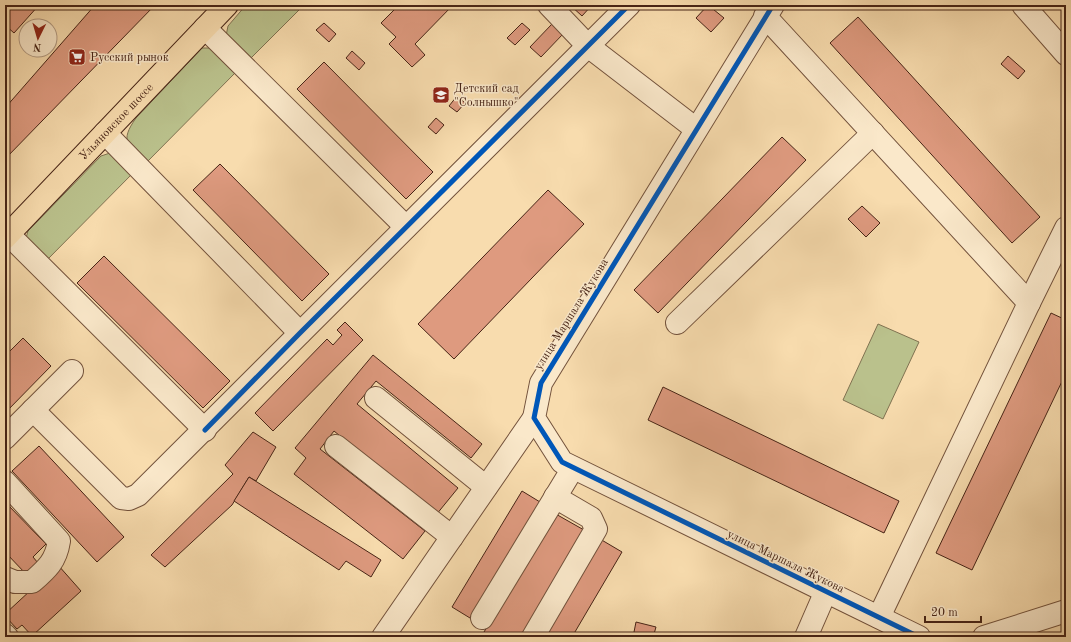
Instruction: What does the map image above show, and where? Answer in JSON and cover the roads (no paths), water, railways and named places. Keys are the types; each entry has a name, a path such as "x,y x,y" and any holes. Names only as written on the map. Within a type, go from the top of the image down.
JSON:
{"main road":[{"name":"Ульяновское шоссе","path":"7,236 227,5"}],"street":[{"path":"549,5 588,46 696,129"},
{"path":"33,410 121,498 129,499 138,496 629,5"},
{"path":"1023,5 1066,54"},
{"path":"769,11 873,133 1029,303"},
{"name":"улица Маршала Жукова","path":"769,11 540,383 534,418 562,462 917,636"},
{"path":"205,28 406,228"},
{"path":"105,133 300,333"},
{"path":"677,324 873,133"},
{"path":"879,617 1066,228"},
{"path":"7,236 204,430"},
{"path":"5,438 72,371"},
{"path":"376,398 486,487"},
{"path":"383,637 534,418"},
{"path":"336,446 452,537"},
{"path":"482,618 573,468"},
{"path":"5,482 59,541 57,554 46,569 32,582 15,582 5,578"},
{"path":"533,637 596,529 591,518 555,497"},
{"path":"806,637 826,592"},
{"path":"984,637 1066,611"}],"place":[{"name":"Русский рынок","path":"77,57"},
{"name":"Детский сад \"Солнышко\"","path":"441,95"}]}
